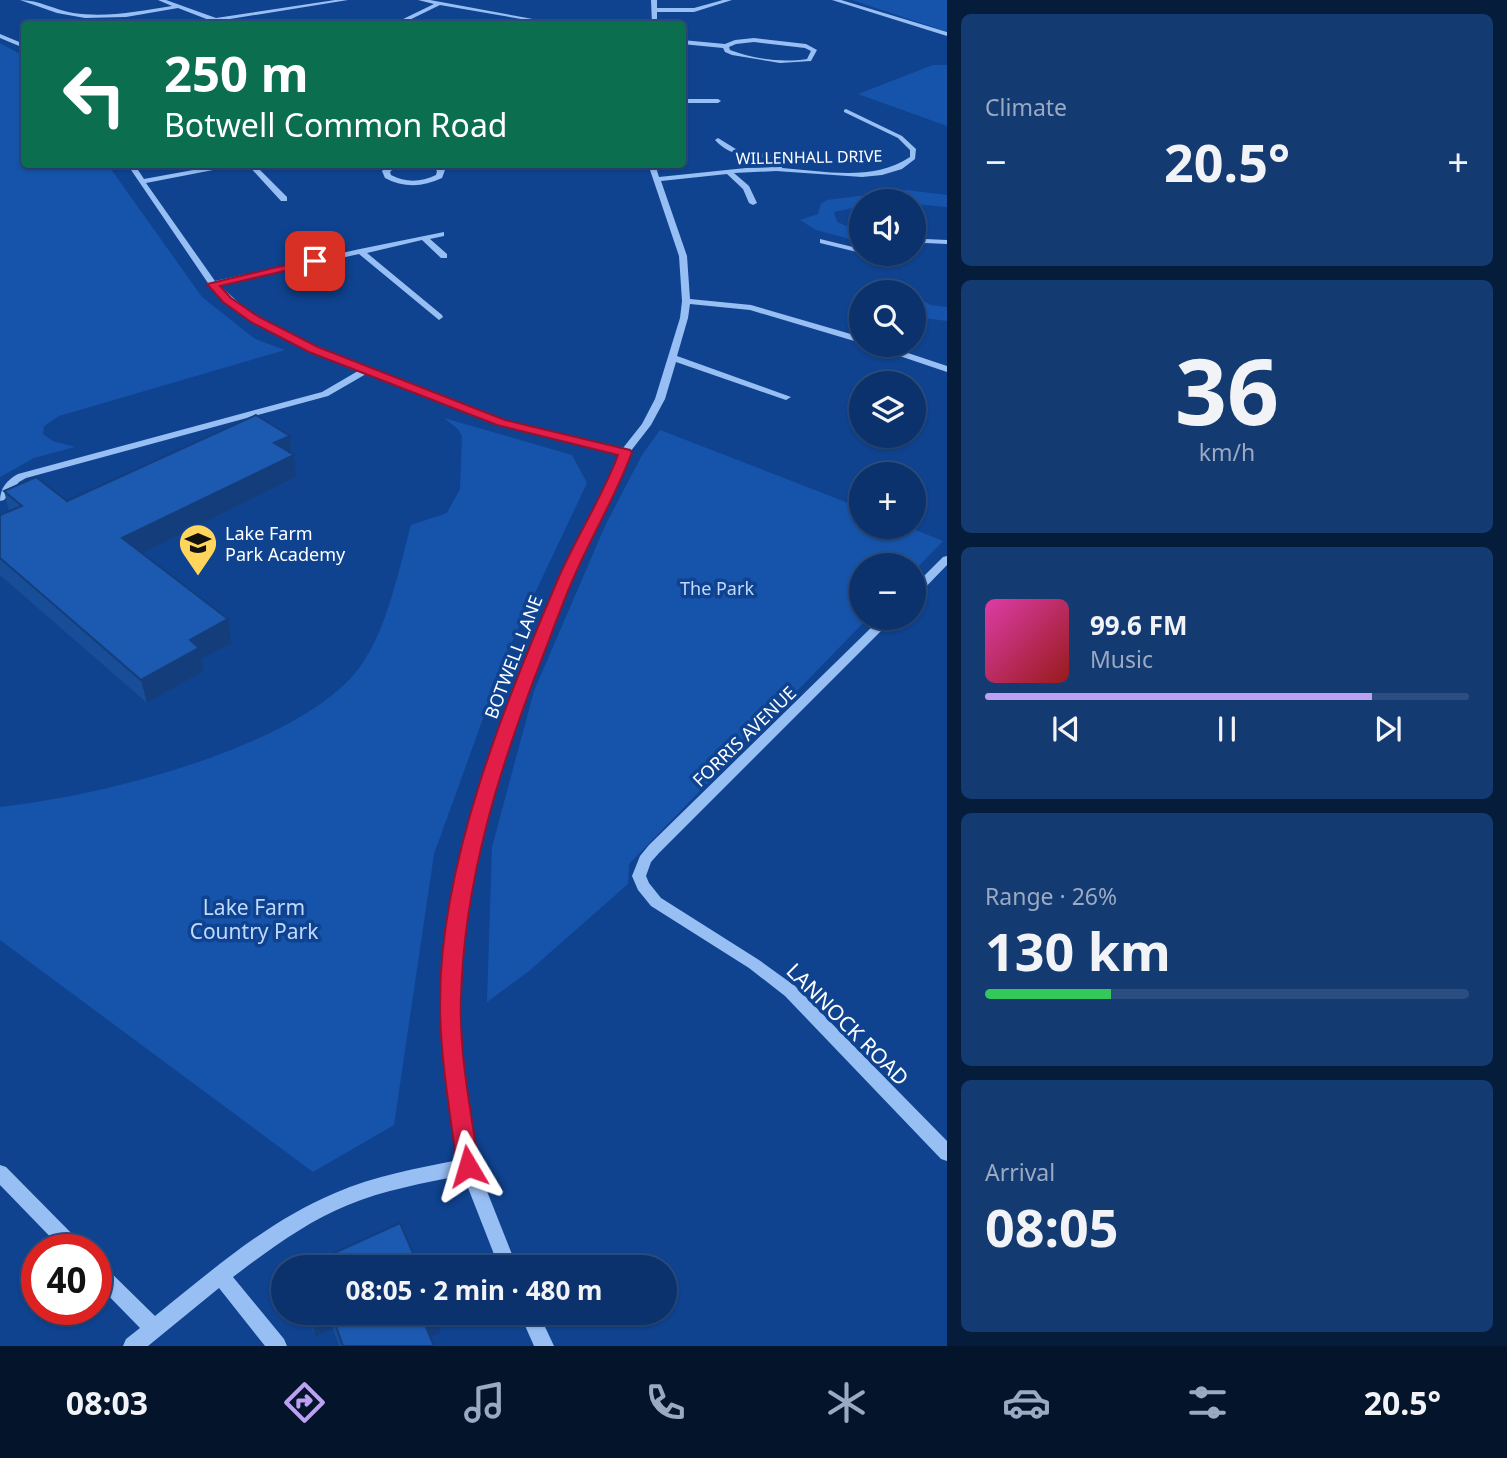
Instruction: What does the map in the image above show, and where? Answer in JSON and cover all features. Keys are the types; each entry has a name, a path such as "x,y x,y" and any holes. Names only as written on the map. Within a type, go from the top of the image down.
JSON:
{"street":[{"path":"23,0 67,14 88,17 116,16 180,6"},
{"path":"161,0 217,20"},
{"path":"210,21 345,0"},
{"path":"421,0 538,21"},
{"path":"654,0 654,21"},
{"path":"656,10 694,10 729,0"},
{"path":"835,0 947,34"},
{"path":"403,21 438,5"},
{"path":"0,36 21,45"},
{"path":"686,42 726,46 754,40 802,45 814,50 809,60 799,62 738,55 727,51 726,46"},
{"path":"686,101 718,101"},
{"name":"WILLENHALL DRIVE","path":"657,179 779,169 869,173 896,169 913,158 913,149 900,137 846,111"},
{"path":"718,140 727,148 750,155 777,156 779,169"},
{"path":"133,168 213,284 227,300 277,333 501,422 625,452"},
{"path":"143,181 218,168"},
{"path":"254,168 284,199"},
{"path":"389,168 388,176 401,182 415,183 439,176 441,170 438,168"},
{"name":"BOTWELL LANE","path":"503,1255 468,1166 453,1057 450,1001 455,923 485,797 515,706 566,577 614,482 625,452 653,415 673,358 687,301 683,256 653,168"},
{"path":"729,172 746,188 753,203"},
{"path":"213,284 441,234"},
{"path":"424,238 444,256"},
{"path":"823,241 849,248"},
{"path":"926,241 947,242"},
{"path":"360,251 439,317"},
{"path":"687,301 764,311 849,336"},
{"path":"912,357 947,369"},
{"path":"673,358 786,397"},
{"path":"0,498 15,480 22,476 325,394 366,370"},
{"path":"926,580 947,559"},
{"name":"FORRIS AVENUE","path":"643,886 639,876 641,869 654,849 876,630"},
{"name":"LANNOCK ROAD","path":"643,886 656,902 754,964 790,991 947,1153"},
{"path":"132,1346 257,1249 325,1206 384,1185 468,1166"},
{"path":"0,1173 60,1234"},
{"path":"222,1276 276,1346"},
{"path":"112,1286 154,1329"},
{"path":"534,1325 544,1346"}],"green space":[{"path":"852,0 947,0 947,31 942,30"},
{"path":"0,43 21,54 21,168 110,168 202,297 255,339 285,350 59,416 44,426 43,434 53,441 75,447 34,458 0,477"},
{"path":"933,65 947,65 947,126 858,94"},
{"path":"926,192 947,195 947,207 926,205"},
{"path":"849,197 849,209 834,212 837,222 849,227 849,239 816,230 800,220 818,214 821,204 827,200"},
{"path":"926,302 947,307 947,321 926,318"},
{"name":"Lake Farm Country Park","path":"444,418 572,455 587,483 507,652 434,854 394,1125 313,1172 0,940 0,807 86,793 184,767 232,750 276,730 315,707 347,682 360,667 380,629 395,587 411,525 447,513 460,489 462,436 458,429"},
{"name":"The Park","path":"660,430 849,503 849,539 926,539 926,534 943,541 926,559 926,553 849,553 849,630 856,630 629,864 628,884 529,971 487,1002 492,847 534,691 605,526 642,455"}],"building":[{"path":"256,415 290,436 274,443 294,455 122,538 228,619 190,640 199,648 141,680 0,558 0,515 22,506 4,491 36,477 67,501"},
{"path":"400,1223 414,1255 332,1255"},
{"path":"336,1325 425,1325 434,1346 343,1346"}],"place":[{"name":"Lake Farm Park Academy","path":"198,577"}],"route":[{"path":"315,261 213,284 227,300 277,333 431,397 519,428 625,452 614,482 566,577 515,706 485,797 463,883 455,923 450,1001 453,1057 468,1166"}]}
